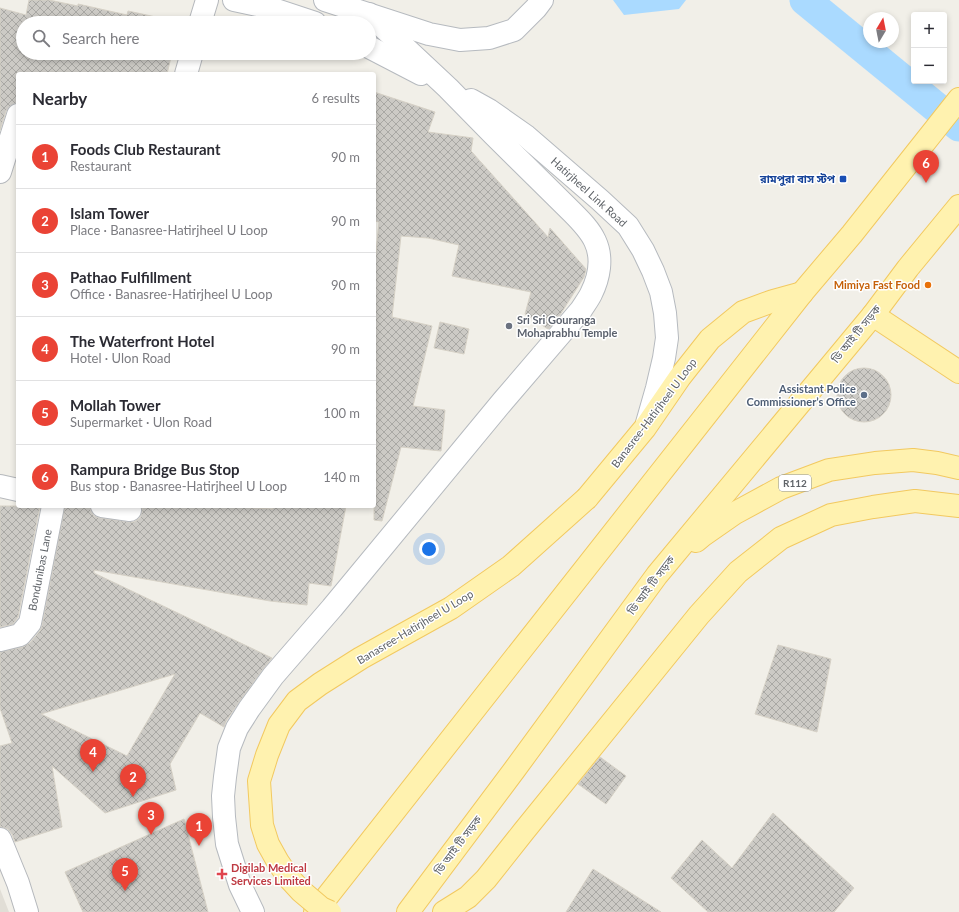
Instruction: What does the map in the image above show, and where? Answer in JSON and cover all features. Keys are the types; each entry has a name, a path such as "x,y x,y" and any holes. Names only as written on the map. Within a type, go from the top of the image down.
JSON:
{"main road":[{"path":"202,16 208,0"},
{"path":"234,0 267,7 294,16"},
{"path":"325,0 375,16"},
{"path":"376,16 429,34 460,40 489,38 514,30 542,0"},
{"path":"253,912 240,885 228,844 224,817 223,796 229,748 238,728 273,676 332,608 503,401 581,310 591,294 598,276 600,259 596,242 585,225 448,88 376,21"},
{"name":"Hatirjheel Link Road","path":"376,51 488,110 526,136 628,226 643,250 653,271 661,292 665,313 667,338 664,358 645,428"},
{"path":"187,72 190,60"},
{"path":"315,912 802,293 852,234 959,100"},
{"path":"0,172 16,121"},
{"name":"ডি আই টি সড়ক","path":"408,912 657,575 873,315 908,268 959,206"},
{"name":"Banasree-Hatirjheel U Loop","path":"330,912 321,908 289,878 268,844 262,825 259,781 266,755 279,725 297,701 320,684 361,658 451,608 511,566 587,498 645,428 680,377 710,339 743,312 772,301 802,293"},
{"path":"873,315 959,372"},
{"name":"R112","path":"657,575 702,536 735,513 781,488 829,470 876,463 913,460 959,468"},
{"path":"0,486 16,490"},
{"path":"444,912 468,897 486,879 699,615 738,572 781,538 831,515 873,507 915,502 959,506"},
{"name":"Bondunibas Lane","path":"0,640 20,635 30,622 53,508"},
{"path":"116,508 130,510"},
{"path":"0,839 18,882 27,912"}],"shaded area":[{"path":"0,889 9,912 0,912"}],"water":[{"path":"613,0 686,0 679,9 624,15"}],"building":[{"path":"29,0 49,0 78,6 78,4 127,15 128,11 151,16 16,16 16,60 170,60 167,72 16,72 16,103 10,106 6,111 0,130 0,8 26,15"},
{"path":"376,93 435,112 428,132 473,138 471,151 548,237 550,228 586,269 584,277 558,318 548,329 525,314 531,292 452,276 459,245 428,238 401,236 392,317 432,326 413,406 445,410 441,451 401,447 382,521 374,520 374,508 376,508 376,253 379,222 376,221"},
{"path":"440,322 469,329 464,354 434,348"},
{"name":"Assistant Police Commissioner’s Office","path":"859,368 869,368 879,372 887,380 891,390 891,400 887,410 879,418 869,422 859,422 849,418 841,410 837,400 837,390 841,380 849,372"},
{"path":"0,506 40,508 18,617 13,624 0,627"},
{"path":"65,508 90,508 94,516 100,518 134,522 140,518 142,508 346,508 331,586 309,583 307,605 270,601 94,570 94,573 272,658 239,702 226,721 224,727 200,713 170,764 176,790 105,813 52,766 62,827 15,842 8,829 0,827 0,746 12,743 0,708 0,652 23,647 30,643 40,631","holes":["175,674 127,756 41,714"]},
{"path":"778,645 831,659 817,732 755,714"},
{"path":"600,757 626,776 606,804 578,784"},
{"path":"773,813 854,888 834,912 708,912 671,878 702,840 732,868"},
{"path":"184,819 208,912 83,912 65,872"},
{"path":"593,869 661,912 566,912"}],"waterway":[{"path":"805,0 959,126"}],"place":[{"name":"রামপুরা বাস স্টপ","path":"843,179"},
{"name":"Rampura Bridge Bus Stop","path":"926,183"},
{"name":"Mimiya Fast Food","path":"928,285"},
{"name":"Sri Sri Gouranga Mohaprabhu Temple","path":"509,326"},
{"name":"Assistant Police Commissioner’s Office","path":"864,395"},
{"name":"The Waterfront Hotel","path":"93,772"},
{"name":"Islam Tower","path":"133,797"},
{"name":"Pathao Fulfillment","path":"151,835"},
{"name":"Foods Club Restaurant","path":"199,846"},
{"name":"Digilab Medical Services Limited","path":"222,874"},
{"name":"Mollah Tower","path":"125,891"}]}
